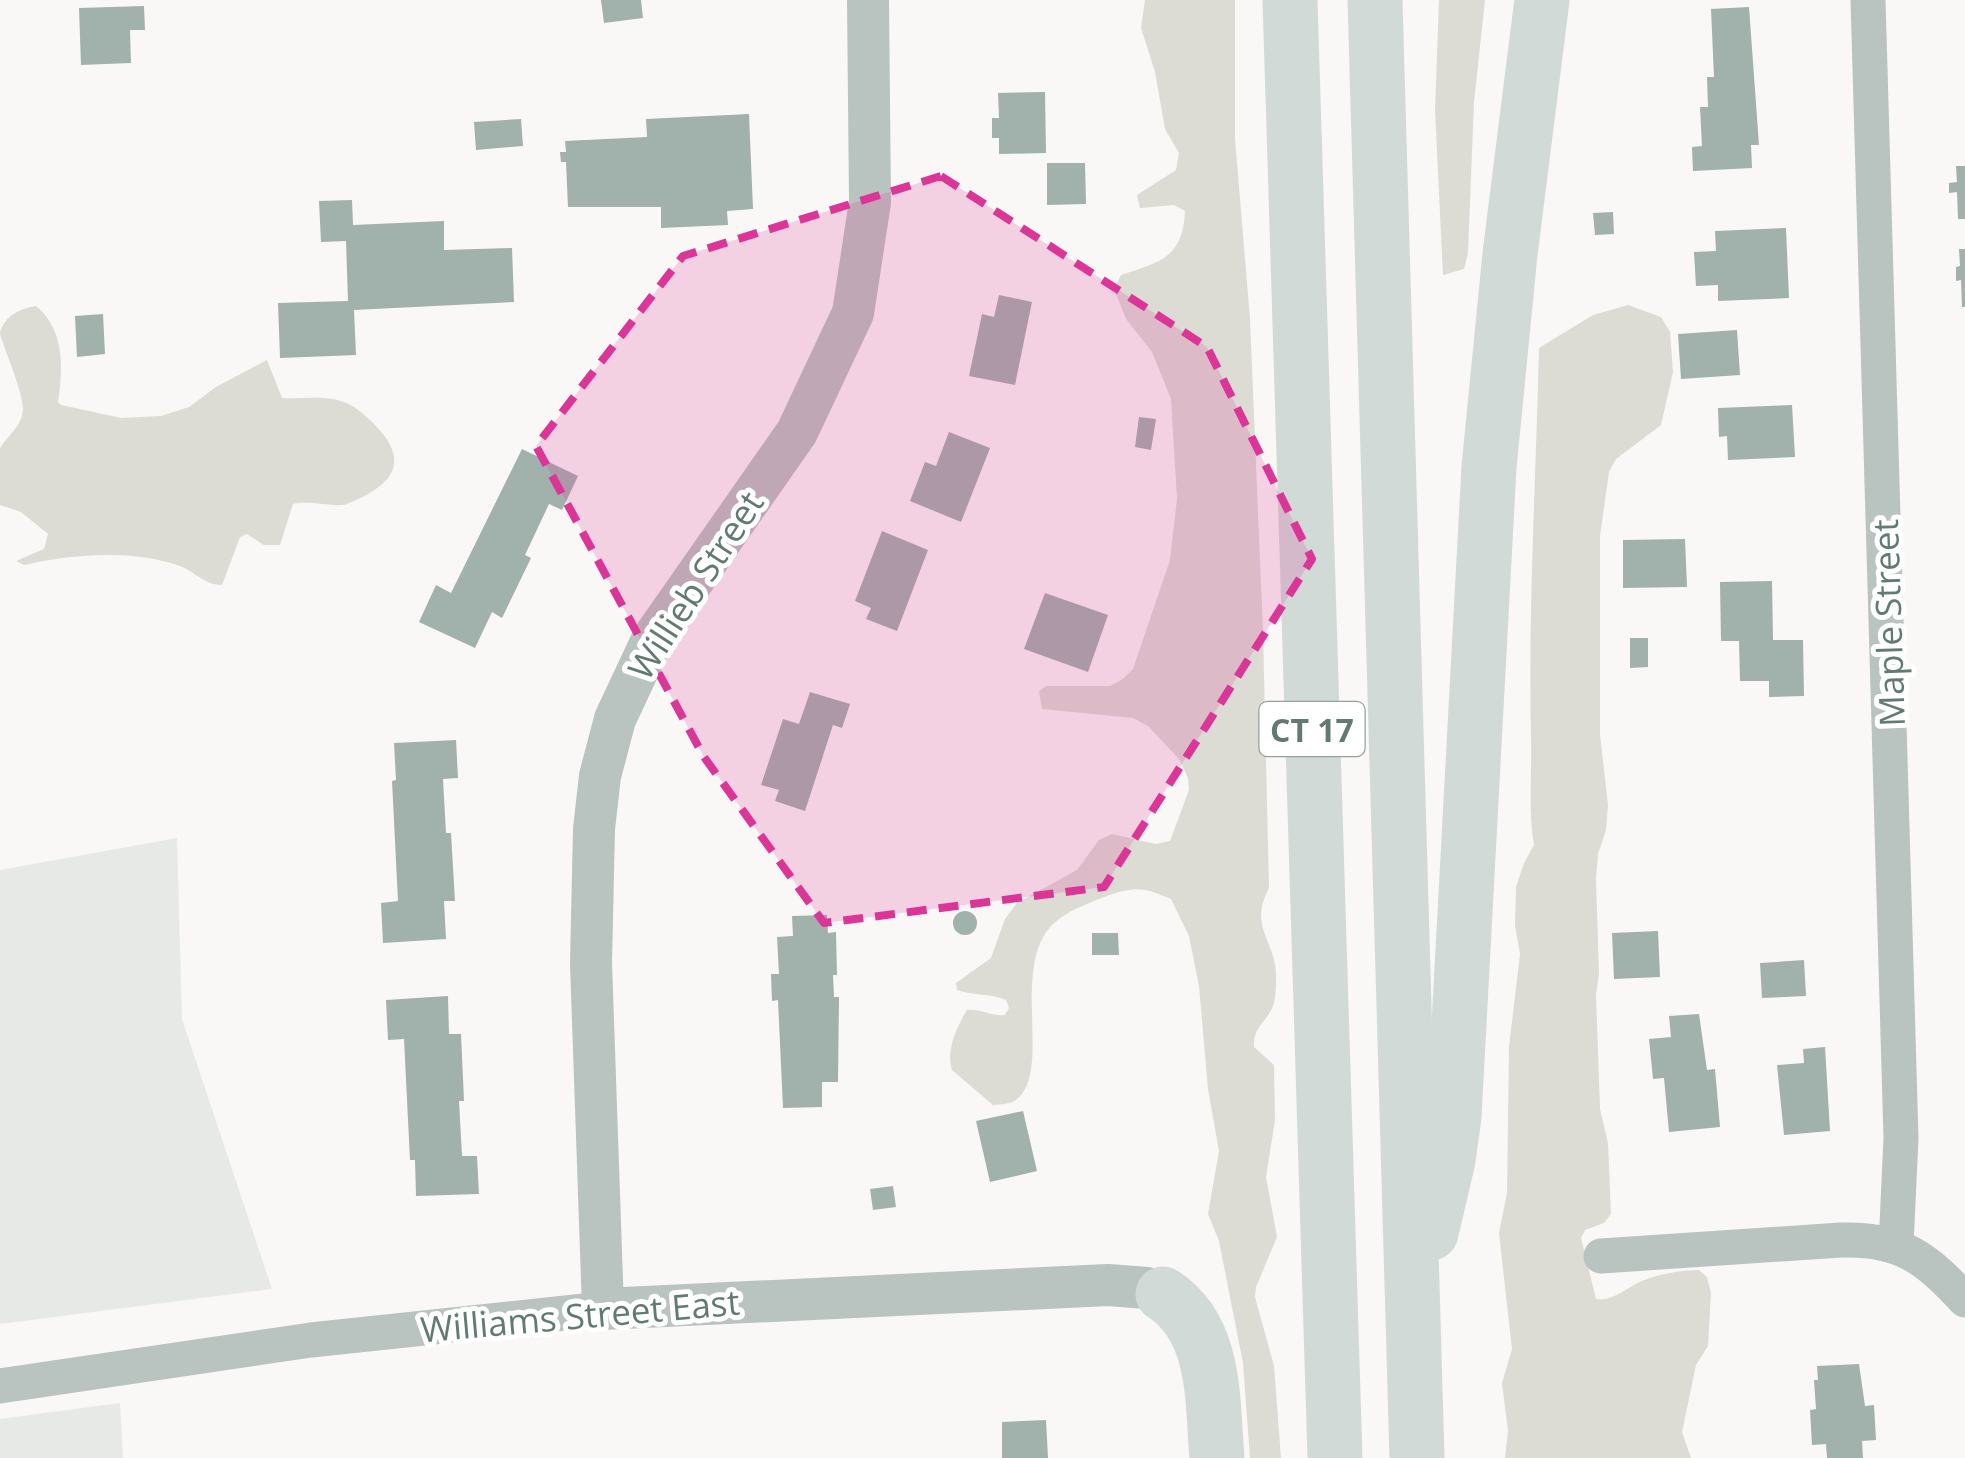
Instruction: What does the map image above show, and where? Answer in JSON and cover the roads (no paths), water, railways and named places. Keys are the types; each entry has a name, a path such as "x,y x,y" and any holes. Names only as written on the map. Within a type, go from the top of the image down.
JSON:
{"highway":[{"name":"CT 17","path":"1290,0 1335,1458"},
{"name":"CT 17","path":"1376,0 1417,1458"},
{"path":"1413,1288 1440,1202 1454,1118 1489,467 1510,254 1542,0"},
{"path":"1163,1294 1188,1315 1202,1344 1212,1392 1216,1458"}],"street":[{"name":"Willieb Street","path":"602,1309 591,964 594,828 600,776 615,719 653,638 797,432 853,313 870,202 868,0"},
{"name":"Maple Street","path":"1868,0 1900,1080 1896,1246"},
{"path":"1600,1256 1870,1240 1919,1256 1965,1300"},
{"name":"Williams Street East","path":"0,1386 311,1340 602,1309 1096,1285 1130,1286 1163,1294"}]}
